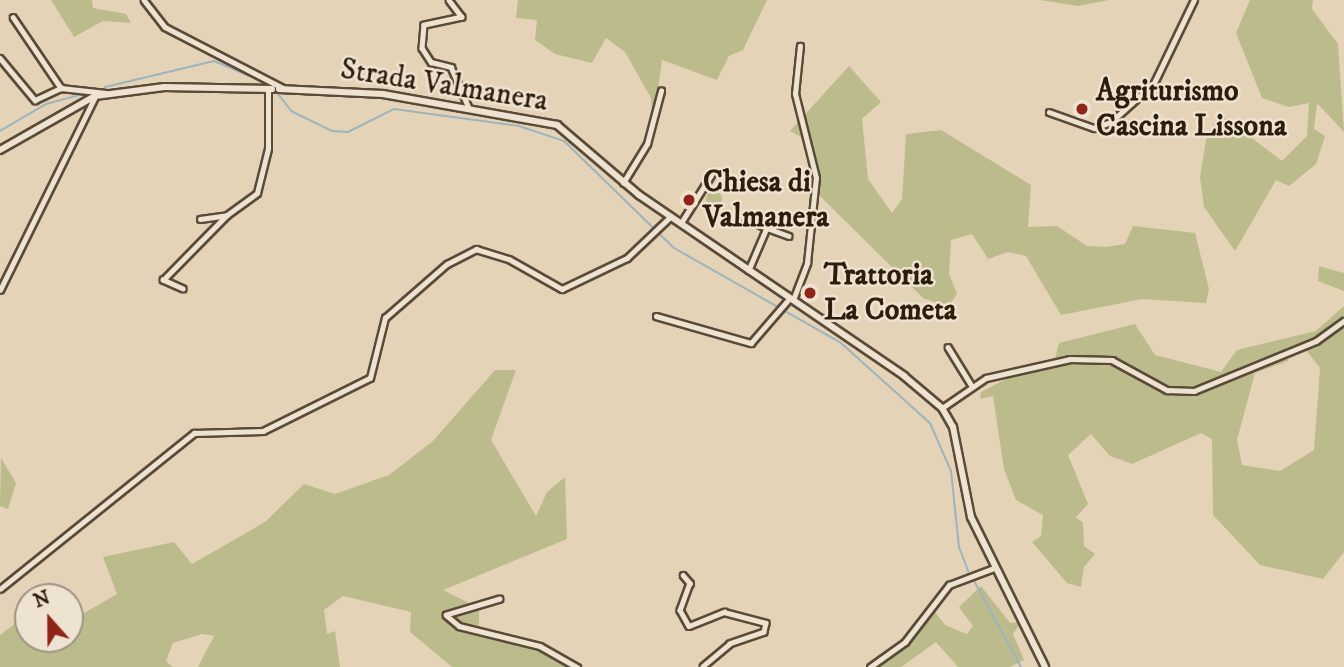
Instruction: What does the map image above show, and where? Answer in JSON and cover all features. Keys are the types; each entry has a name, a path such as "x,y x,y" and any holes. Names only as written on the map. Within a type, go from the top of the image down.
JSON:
{"street":[{"path":"144,0 174,33 276,89 264,179 248,205 227,215 200,219"},
{"path":"449,0 462,16 424,25 422,48 430,62 451,67 469,108"},
{"path":"1049,111 1094,128 1111,122 1154,83 1194,0"},
{"path":"13,17 61,88"},
{"path":"656,316 751,343 791,300 807,263 816,178 794,94 800,46"},
{"path":"0,58 35,100 61,88 107,94"},
{"name":"Strada Valmanera","path":"0,150 95,96 164,86 383,94 557,125 623,183 942,408"},
{"path":"623,183 645,149 661,91"},
{"path":"0,290 95,96"},
{"path":"680,224 713,172"},
{"path":"183,289 163,280 227,215"},
{"path":"741,216 789,236"},
{"path":"0,589 194,433 263,431 370,378 385,318 447,264 476,249 562,289 627,258 670,217"},
{"path":"748,271 767,228"},
{"path":"1045,667 971,517 963,459 942,408 972,386 1027,366 1103,358 1167,390 1194,391 1316,341 1344,321"},
{"path":"948,346 972,386"},
{"path":"870,667 912,635 943,590 966,577 994,568"},
{"path":"683,575 689,585 680,610 689,626 724,612 766,623 764,632 730,644 703,667"},
{"path":"500,599 446,615 459,626 540,646 577,667"}],"green space":[{"path":"51,0 92,0 93,8 126,14 131,23 103,21 74,37"},
{"path":"518,0 767,0 743,50 729,56 717,80 662,60 653,125 651,98 625,52 606,38 592,63 555,54 535,40 537,20 516,18"},
{"path":"1040,0 1109,0 1078,6"},
{"path":"1250,0 1313,0 1312,9 1338,44 1344,132 1317,103 1314,129 1325,136 1316,164 1289,186 1276,180 1235,251 1204,207 1200,177 1206,140 1219,113 1282,161 1307,136 1309,103 1289,107 1262,98 1236,33"},
{"path":"849,66 881,102 862,119 868,179 892,213 902,199 906,134 941,130 1031,185 1028,227 1057,226 1087,246 1107,247 1125,244 1133,226 1195,233 1209,289 1206,303 1142,299 1061,315 1026,256 1008,252 988,259 972,234 951,240 949,274 957,294 948,307 923,298 813,189 807,159 814,144 790,131"},
{"path":"714,191 722,199 714,207 706,199"},
{"path":"1319,266 1344,273 1344,291 1318,281"},
{"path":"1344,306 1344,552 1323,579 1260,565 1213,515 1212,439 1201,433 1132,464 1110,456 1091,434 1068,455 1088,504 1076,517 1083,523 1084,546 1095,554 1084,567 1081,587 1067,583 1032,542 1041,536 1043,515 1016,500 1004,469 993,396 980,399 981,392 1026,369 1054,363 1059,343 1135,324 1155,355 1221,372 1237,350 1316,331","holes":["1303,346 1320,368 1314,450 1280,471 1242,465 1237,440 1255,373 1288,361 1290,349"]},
{"path":"495,370 516,370 491,440 536,516 547,492 565,477 567,539 443,590 479,608 479,627 540,646 577,667 452,667 410,632 411,612 343,596 324,610 327,634 335,631 340,667 198,667 214,636 202,634 173,643 166,661 173,667 0,667 0,635 14,624 14,653 84,653 84,613 117,594 103,557 174,542 192,564 265,522 304,484 335,494 389,475 433,441"},
{"path":"1,458 16,483 8,509 0,506"},
{"path":"981,586 1010,623 1021,622 1013,634 1024,660 1010,667 958,667 936,642 901,667 870,667 905,642 931,607 945,625 967,634 973,626 959,607"}],"waterway":[{"path":"105,87 214,61 271,85 291,111 332,131 348,132 394,109 519,126 564,141 674,248 841,343 930,423 951,471 959,547 968,571"},
{"path":"0,131 46,104 84,94"},
{"path":"973,579 1021,667"}],"place":[{"name":"Agriturismo Cascina Lissona","path":"1082,109"},
{"name":"Chiesa di Valmanera","path":"689,200"},
{"name":"Trattoria La Cometa","path":"810,293"}]}
